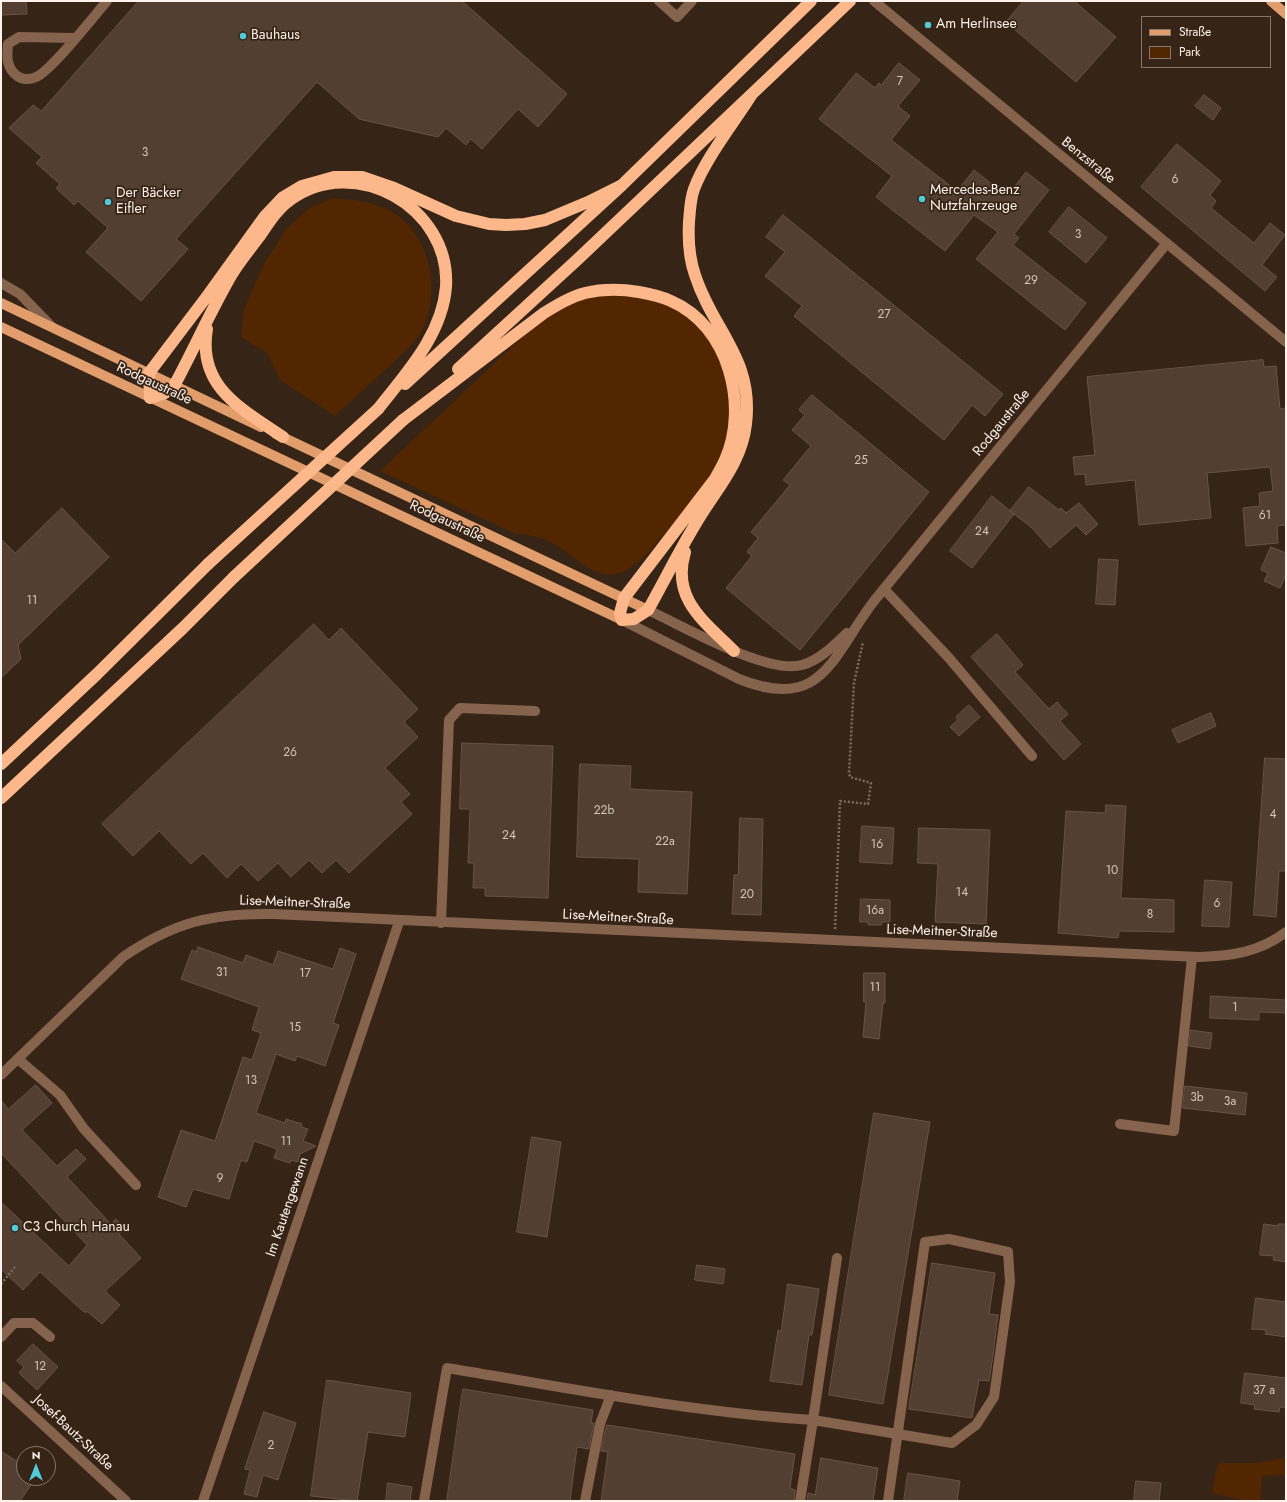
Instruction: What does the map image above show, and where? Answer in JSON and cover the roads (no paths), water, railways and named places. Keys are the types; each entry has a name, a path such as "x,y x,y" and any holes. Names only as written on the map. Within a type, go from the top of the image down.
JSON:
{"highway":[{"path":"1,764 97,674 208,564 622,185 810,1"},
{"path":"1,798 183,628 234,577 578,259 850,1"},
{"path":"403,420 544,313 564,300 584,293 607,290 629,290 650,294 672,301 697,318 720,347 731,378 735,411 731,441 725,460 715,479 624,598 620,613 622,620 634,619 648,610 701,515 725,481 737,459 743,440 747,409 744,375 736,354 700,289 693,269 688,238 690,207 694,189 703,170 752,94"},
{"path":"378,409 421,354 441,312 446,286 444,262 437,238 426,221 396,197 369,186 342,182 314,187 289,201 274,216 233,273 174,386 165,393 150,398 149,373 265,216 282,198 302,186 334,177 362,178 394,188 456,216 489,224 525,224 545,220 588,202 622,185"},
{"path":"208,321 205,340 207,362 211,374 219,388 238,407 282,438"},
{"path":"690,535 682,561 681,583 685,596 701,618 734,651"}],"main road":[{"path":"1271,1 1286,14"},
{"name":"Rodgaustraße","path":"1,303 282,438 648,610"},
{"name":"Rodgaustraße","path":"1,327 622,620"}],"street":[{"path":"75,38 19,37 8,44 8,63 17,77 28,79 36,77 44,72 75,38 107,1"},
{"path":"659,1 677,17 692,1"},
{"name":"Benzstraße","path":"874,1 1286,342"},
{"name":"Rodgaustraße","path":"622,620 739,679 758,687 778,690 797,688 806,685 826,671 859,620 1167,243"},
{"path":"1,283 20,294 53,328"},
{"path":"884,589 949,658 1032,756"},
{"name":"Rodgaustraße","path":"648,610 734,651 777,666 787,667 803,665 815,660 831,648 859,620"},
{"path":"441,923 449,720 460,708 535,711"},
{"name":"Lise-Meitner-Straße","path":"1,1075 123,957 145,942 191,922 216,916 240,914 1192,957 1228,956 1243,953 1275,940 1286,932"},
{"name":"Im Kautengewann","path":"203,1501 399,922"},
{"path":"1120,1124 1174,1131 1192,957"},
{"path":"18,1058 60,1095 84,1129 136,1185"},
{"path":"424,1501 447,1368 611,1395 755,1416 813,1420 899,1434 952,1443 976,1425 994,1397 1010,1282 1008,1252 949,1239 925,1242 899,1434 888,1501"},
{"path":"800,1501 837,1258"},
{"path":"1,1337 14,1323 33,1323 50,1337"},
{"name":"Josef-Bautz-Straße","path":"1,1386 126,1501"},
{"path":"585,1501 600,1424 611,1395"}],"place":[{"name":"Am Herlinsee","path":"928,25"},
{"name":"Bauhaus","path":"243,36"},
{"name":"Mercedes-Benz Nutzfahrzeuge","path":"922,199"},
{"name":"Der Bäcker Eifler","path":"108,202"},
{"name":"C3 Church Hanau","path":"15,1228"}]}
